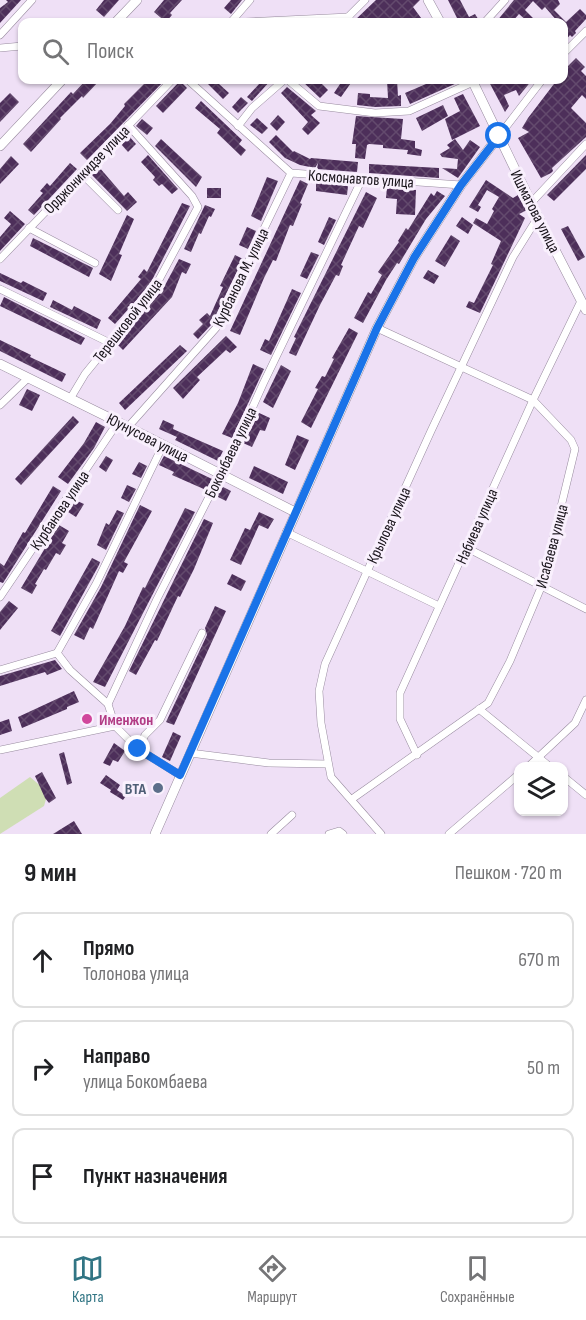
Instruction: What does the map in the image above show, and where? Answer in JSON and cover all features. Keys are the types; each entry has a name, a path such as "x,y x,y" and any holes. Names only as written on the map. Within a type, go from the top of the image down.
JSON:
{"main road":[{"path":"122,18 137,0"},
{"path":"428,0 438,18"},
{"path":"0,146 58,84"},
{"name":"Ишматова улица","path":"474,84 538,217 584,303"},
{"path":"155,834 377,328 414,258 461,185 499,136"},
{"name":"Юунусова улица","path":"0,364 128,426 295,512"}],"street":[{"path":"0,34 32,0"},
{"path":"234,18 250,0"},
{"path":"348,18 365,0"},
{"path":"489,18 505,0"},
{"path":"568,49 586,31"},
{"path":"0,48 18,46"},
{"name":"Орджоникидзе улица","path":"0,259 168,84"},
{"name":"Космонавтов улица","path":"192,84 291,173 461,185"},
{"path":"238,126 252,108 281,84"},
{"path":"291,84 319,106 375,113 410,111 467,84"},
{"path":"499,136 539,84"},
{"name":"Терешковой улица","path":"70,399 85,374 154,289 198,207 192,196 128,124"},
{"path":"531,203 586,144"},
{"name":"Курбанова М. улица","path":"128,426 216,328 291,173"},
{"path":"81,174 118,210"},
{"name":"Боконбаева улица","path":"108,704 362,179"},
{"name":"Крылова улица","path":"381,834 331,777 319,692 325,664 513,257 538,217"},
{"path":"29,228 95,263"},
{"path":"0,289 110,343"},
{"name":"Набиева улица","path":"417,755 400,719 400,693 533,400 584,303"},
{"name":"Исабаева улица","path":"352,799 488,703 510,661 542,585 575,449 571,440 533,400 377,328"},
{"path":"0,405 28,378"},
{"name":"Курбанова улица","path":"0,597 118,422"},
{"path":"0,669 57,654 96,584 163,445"},
{"path":"286,532 440,606"},
{"path":"467,548 586,609"},
{"path":"138,749 145,735 160,720 202,633"},
{"path":"57,654 70,670 108,704 115,726 138,749 180,775"},
{"path":"534,762 575,723 586,700"},
{"path":"479,709 544,762"},
{"path":"0,750 115,726"},
{"path":"190,753 269,763 328,765"},
{"path":"449,834 514,779"},
{"path":"568,780 586,795"},
{"path":"271,834 292,815"},
{"path":"329,834 339,831 343,834"}],"green space":[{"path":"30,777 43,788 47,796 44,806 0,834 0,798"}],"building":[{"path":"6,0 21,0 0,23 0,8 8,2"},
{"path":"104,0 119,0 104,17 96,10"},
{"path":"164,0 182,0 170,13 172,15 169,18 161,18 154,12"},
{"path":"231,0 242,0 231,14 224,8"},
{"path":"376,0 420,0 413,7 421,18 357,18"},
{"path":"448,0 460,0 469,17 475,14 478,18 457,18"},
{"path":"514,0 558,0 560,4 554,10 562,18 555,18 545,7 542,10 533,1 525,10 533,18 524,18 519,14 516,18 499,18"},
{"path":"580,9 586,15 586,19 572,37 570,35 568,37 568,20"},
{"path":"576,58 585,67 581,71 586,76 586,99 582,95 571,108 586,123 586,137 552,168 551,173 541,178 518,138 529,132 522,128 554,84 568,84 568,66"},
{"path":"82,84 96,84 60,118 31,152 23,144 71,92 73,94"},
{"path":"144,84 161,84 87,160 80,153 110,124 125,106 124,104"},
{"path":"177,84 183,84 187,88 163,113 156,106"},
{"path":"208,84 219,84 229,93 223,99"},
{"path":"259,84 267,84 252,101 247,97"},
{"path":"305,84 322,84 328,90 320,98"},
{"path":"340,84 350,84 341,97 334,93"},
{"path":"387,84 397,84 398,96 401,95 401,106 357,105 358,93 370,94 370,97 388,98"},
{"path":"426,84 455,84 410,104 405,93"},
{"path":"490,84 529,84 519,96 516,90 504,95 509,106 505,112"},
{"path":"287,87 316,111 311,115 320,123 308,135 302,129 308,122 281,93"},
{"path":"10,93 19,102 0,122 0,103"},
{"path":"463,94 480,126 452,140 445,119 460,111 454,98"},
{"path":"241,97 248,103 238,113 232,107"},
{"path":"201,101 242,140 239,144 246,150 241,156 217,133 220,129 195,108"},
{"path":"443,105 448,116 422,131 416,118"},
{"path":"278,115 285,122 277,131 270,124"},
{"path":"356,116 403,119 401,139 415,141 415,148 422,150 421,156 407,154 408,150 383,148 383,145 369,144 365,159 355,158 356,144 352,144"},
{"path":"257,118 268,128 262,134 250,125"},
{"path":"142,119 153,128 147,135 136,126"},
{"path":"128,135 136,144 128,152 120,143"},
{"path":"276,135 293,152 310,159 358,162 357,172 317,169 318,163 315,168 300,165 285,158 269,142"},
{"path":"161,139 202,177 196,187 155,146"},
{"path":"455,139 463,150 470,140 480,147 458,178 442,168 457,169 458,159 442,157 440,154 450,148 447,145"},
{"path":"148,155 178,189 172,194 162,184 159,186 153,180 155,177 141,162"},
{"path":"586,155 586,169 554,201 547,195"},
{"path":"11,156 19,164 0,184 0,169"},
{"path":"70,163 77,169 34,215 28,210 43,193 40,191 47,183 50,186"},
{"path":"369,164 439,168 439,178 369,173"},
{"path":"99,167 124,196 128,192 137,202 127,211 91,174"},
{"path":"267,177 278,181 261,221 251,216"},
{"path":"300,180 308,184 293,226 290,225 276,261 273,260 264,278 240,335 230,331"},
{"path":"486,180 513,198 518,195 527,210 519,214 525,218 480,313 466,307 469,301 474,303 493,265 491,264 501,241 473,223 476,218 487,224 499,197 487,190 478,205 481,207 478,212 469,207"},
{"path":"316,182 348,186 347,195 316,191"},
{"path":"387,187 416,190 415,215 396,214 397,199 386,198"},
{"path":"207,188 221,188 221,198 207,198"},
{"path":"437,191 445,196 426,219 399,264 397,263 386,280 363,323 354,318 368,292 371,294 382,275 378,272 406,228 408,230 431,193 434,196"},
{"path":"366,192 377,198 363,228 359,226 341,265 343,266 339,276 336,275 296,356 289,353 296,338 294,337"},
{"path":"182,203 190,206 149,286 115,324 108,318 141,279 138,277 144,269 147,272"},
{"path":"205,205 215,209 211,217 209,216 201,234 199,233 191,252 184,249"},
{"path":"10,211 25,224 0,251 0,237 11,224 4,218"},
{"path":"127,215 134,219 119,254 122,255 111,281 99,274"},
{"path":"329,217 336,220 324,245 318,242"},
{"path":"462,217 473,225 468,234 456,226"},
{"path":"568,226 585,257 578,261 561,229"},
{"path":"247,227 256,231 248,249 239,245"},
{"path":"451,235 460,241 445,267 435,261"},
{"path":"33,238 93,268 89,277 30,246"},
{"path":"311,252 319,255 307,279 300,276"},
{"path":"235,255 243,259 211,325 198,339 193,334 203,324 199,320 207,313 210,316 223,287 220,286"},
{"path":"179,259 191,264 186,274 182,272 172,297 123,350 117,344 163,289"},
{"path":"428,270 439,276 434,284 423,278"},
{"path":"0,273 47,293 43,301 0,281"},
{"path":"292,289 301,293 271,355 260,350 265,339 269,341"},
{"path":"4,297 85,338 81,345 0,306"},
{"path":"53,300 72,310 74,306 101,320 97,329 50,307"},
{"path":"349,328 358,333 311,428 301,422 318,389 315,388 322,376 325,377 334,359 332,358"},
{"path":"226,336 237,347 230,353 226,350 197,377 200,380 183,399 173,388"},
{"path":"0,340 66,374 62,382 0,351"},
{"path":"180,345 187,351 125,410 119,403"},
{"path":"253,364 264,369 232,438 222,434 238,403"},
{"path":"281,365 291,371 273,408 263,402"},
{"path":"27,389 40,395 32,411 19,405"},
{"path":"257,412 270,418 265,431 260,430 252,447 243,443"},
{"path":"73,416 79,422 21,485 15,479"},
{"path":"163,420 174,425 173,429 223,451 218,461 175,440 177,437 159,429"},
{"path":"96,422 105,427 94,448 68,484 58,477 84,443"},
{"path":"297,435 309,440 295,470 285,465"},
{"path":"106,456 113,460 106,472 99,467"},
{"path":"164,456 212,479 206,490 172,475 174,472 159,465"},
{"path":"139,462 147,466 141,478 132,474"},
{"path":"254,466 288,482 283,494 249,478"},
{"path":"127,485 136,489 129,502 121,498"},
{"path":"53,486 61,491 3,583 0,582 0,563 4,566"},
{"path":"221,486 231,491 226,501 216,496"},
{"path":"75,500 84,504 76,517 68,512"},
{"path":"140,505 152,511 124,562 128,564 123,573 119,571 93,629 90,627 84,640 74,635 101,587"},
{"path":"185,508 195,512 105,687 93,682 125,626"},
{"path":"117,510 124,513 106,550 97,545 106,523 109,525"},
{"path":"259,512 274,519 268,529 259,525 241,565 230,560 245,528 250,530"},
{"path":"204,519 213,523 194,569 180,597 178,596 157,641 155,640 136,675 129,671"},
{"path":"59,525 69,531 62,543 66,545 60,555 56,553 46,570 44,569 32,594 21,588"},
{"path":"92,558 100,562 99,565 60,636 51,631"},
{"path":"232,574 246,581 241,591 227,584"},
{"path":"9,601 18,608 0,630 0,612"},
{"path":"215,606 226,611 174,725 166,722 207,635 205,628"},
{"path":"55,660 62,669 47,675 45,672 0,686 0,676"},
{"path":"74,691 79,702 22,728 18,717"},
{"path":"9,719 12,731 0,735 0,722"},
{"path":"173,732 181,736 170,761 162,757"},
{"path":"114,743 125,751 118,762 113,760 110,766 103,763"},
{"path":"64,752 72,783 67,785 59,754"},
{"path":"42,772 56,798 49,803 35,776"},
{"path":"106,775 120,785 117,790 126,796 123,800 100,783"},
{"path":"74,821 82,834 53,834"}],"place":[{"name":"Именжон","path":"87,719"},
{"name":"BTA","path":"158,788"}],"route":[{"path":"138,749 180,775 377,328 414,258 461,185 499,136"}]}
